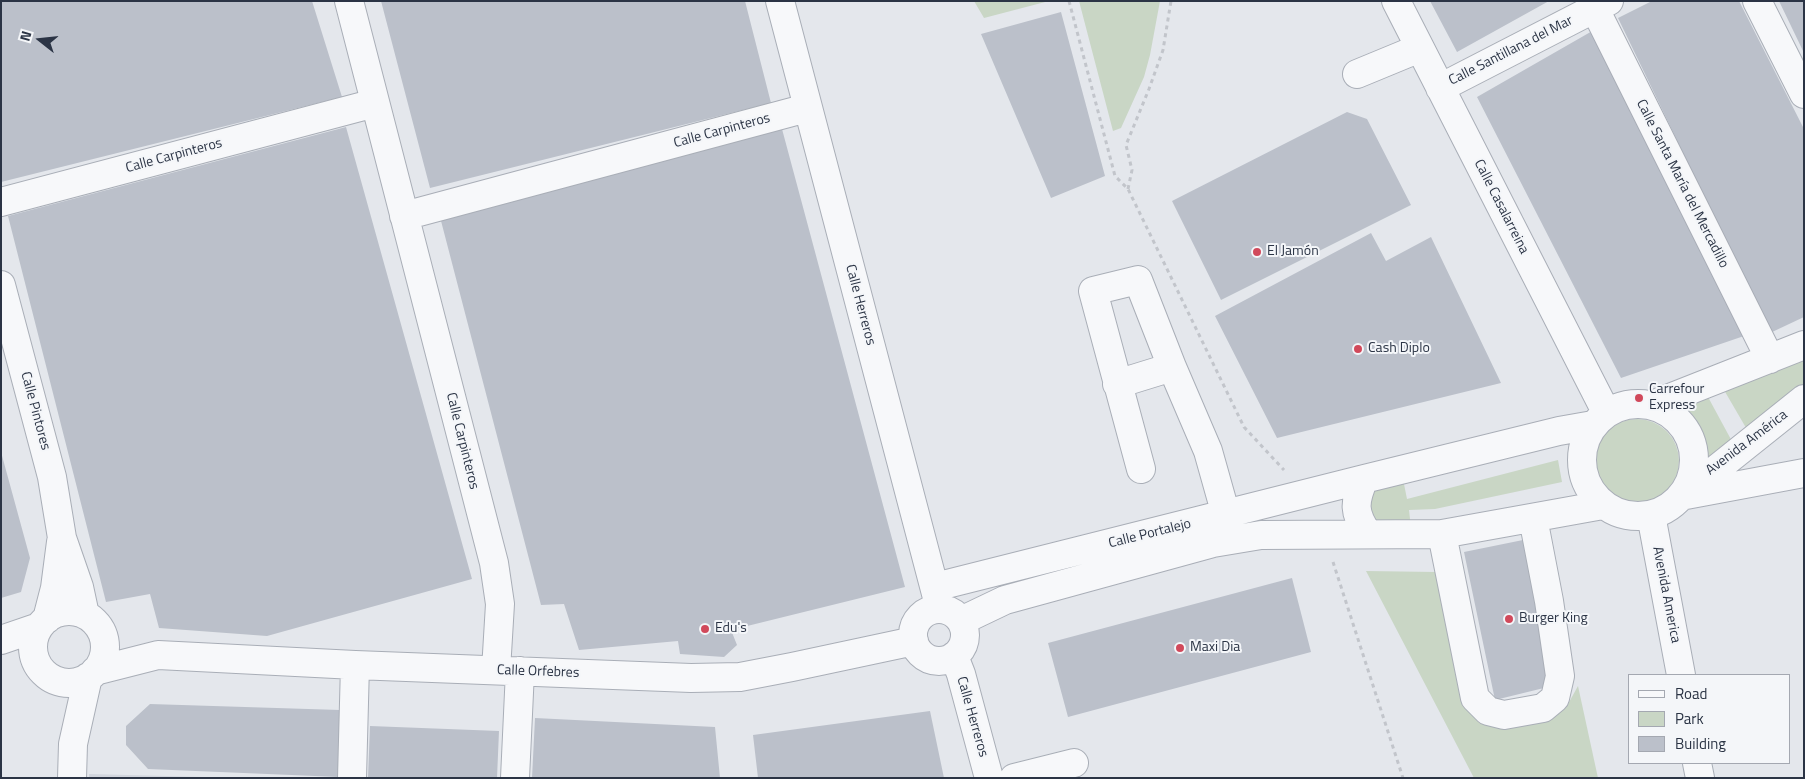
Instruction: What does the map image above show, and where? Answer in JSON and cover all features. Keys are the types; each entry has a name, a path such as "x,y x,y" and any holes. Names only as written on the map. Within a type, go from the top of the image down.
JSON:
{"street":[{"name":"Calle Carpinteros","path":"349,1 494,563 508,670 515,778"},
{"name":"Calle Herreros","path":"780,1 919,526 945,606"},
{"name":"Calle Casalarreina","path":"1396,1 1600,419"},
{"path":"1757,1 1804,94"},
{"name":"Calle Santillana del Mar","path":"1440,88 1602,5"},
{"name":"Calle Santa María del Mercadillo","path":"1602,5 1770,359"},
{"path":"1357,74 1420,48"},
{"name":"Calle Carpinteros","path":"1,202 375,103"},
{"name":"Calle Carpinteros","path":"404,216 807,108"},
{"path":"1140,468 1093,291 1138,280 1208,451 1226,514"},
{"name":"Calle Pintores","path":"1,286 52,476 62,538 94,625"},
{"path":"1652,405 1804,344"},
{"path":"1118,384 1172,367"},
{"name":"Avenida América","path":"1684,490 1714,471 1804,399"},
{"path":"1636,403 1652,405 1667,411 1680,422 1689,436 1694,452 1694,468 1684,490 1667,508 1651,515 1634,516 1618,513 1603,505 1591,492 1584,476 1582,458 1585,441 1600,419 1621,406 1636,403"},
{"name":"Calle Portalejo","path":"945,606 1226,514 1559,431 1600,419"},
{"path":"1684,490 1804,473"},
{"path":"1364,479 1358,495 1356,510 1368,534"},
{"name":"Calle Portalejo","path":"945,606 1005,600 1213,544 1261,535 1442,534 1603,505"},
{"name":"Avenida America","path":"1651,515 1681,674"},
{"path":"1442,534 1475,698 1488,711 1504,715 1543,708 1555,698 1560,676 1549,601 1533,518"},
{"name":"Calle Pintores","path":"43,623 55,588 62,538"},
{"path":"945,606 964,629 964,644 954,656 938,661 922,655 914,641 915,625 919,618 932,610 945,606"},
{"path":"1,640 43,623 56,614 76,612 94,625 104,644 104,654 100,664 91,674 78,682 66,683 55,680 47,675 35,660 33,649 34,638 43,623"},
{"name":"Calle Orfebres","path":"94,625 120,639 158,655"},
{"name":"Calle Orfebres","path":"91,674 158,655 691,678 740,676 914,641"},
{"path":"1,647 35,660"},
{"name":"Calle Herreros","path":"954,656 961,674 989,778"},
{"path":"352,778 355,665"},
{"path":"72,778 73,744 91,674"},
{"path":"55,680 73,744"},
{"path":"1014,778 1074,763"},
{"path":"1697,764 1700,778"}],"path":[{"path":"1070,1 1115,176 1128,189 1244,427 1306,494"},
{"path":"1128,189 1132,170 1126,145 1163,50 1171,1"},
{"path":"1333,561 1403,778"}],"shaded area":[{"path":"89,774 243,778 89,778"}],"green space":[{"path":"974,1 1049,1 984,18"},
{"path":"1079,1 1160,1 1144,77 1121,128 1113,131"},
{"path":"1804,355 1804,388 1749,433 1724,390"},
{"path":"1708,397 1734,445 1708,462 1703,433 1696,420 1686,408 1687,404"},
{"path":"1637,419 1653,422 1667,431 1676,445 1679,461 1676,477 1667,491 1653,500 1637,503 1621,500 1607,491 1598,477 1595,461 1598,445 1607,431 1621,422"},
{"path":"1558,460 1562,482 1435,509 1409,510 1411,528 1380,526 1366,509 1373,487 1403,479 1407,499"},
{"path":"1366,571 1436,572 1471,703 1550,718 1568,704 1578,686 1598,778 1474,778"}],"building":[{"path":"1,1 312,1 342,97 1,182"},
{"path":"381,1 745,1 771,103 430,188"},
{"path":"1430,1 1549,1 1457,52"},
{"path":"1652,1 1739,1 1804,129 1804,317 1770,333 1618,18"},
{"path":"1779,1 1804,1 1804,53"},
{"path":"1061,12 1105,176 1051,198 981,34"},
{"path":"1594,30 1744,336 1621,378 1477,97"},
{"name":"El Jamón","path":"1347,112 1367,119 1411,205 1221,300 1172,201"},
{"path":"346,127 472,579 267,636 159,628 150,594 106,602 8,216"},
{"path":"782,129 905,587 731,630 737,645 724,657 680,654 678,641 579,650 564,604 541,605 440,217"},
{"name":"Cash Diplo","path":"1371,233 1386,261 1431,237 1501,383 1277,438 1215,316"},
{"path":"1,452 30,558 21,592 1,598"},
{"name":"Burger King","path":"1523,540 1552,686 1495,700 1464,552"},
{"name":"Maxi Dia","path":"1292,578 1311,652 1068,717 1048,643"},
{"path":"150,704 340,710 339,777 148,769 126,745 126,726"},
{"path":"930,711 944,778 758,778 753,735"},
{"path":"535,718 715,727 720,778 532,778"},
{"path":"370,726 499,731 497,778 368,778"}],"place":[{"name":"El Jamón","path":"1257,252"},
{"name":"Cash Diplo","path":"1358,349"},
{"name":"Carrefour Express","path":"1639,398"},
{"name":"Burger King","path":"1509,619"},
{"name":"Edu's","path":"705,629"},
{"name":"Maxi Dia","path":"1180,648"}]}
